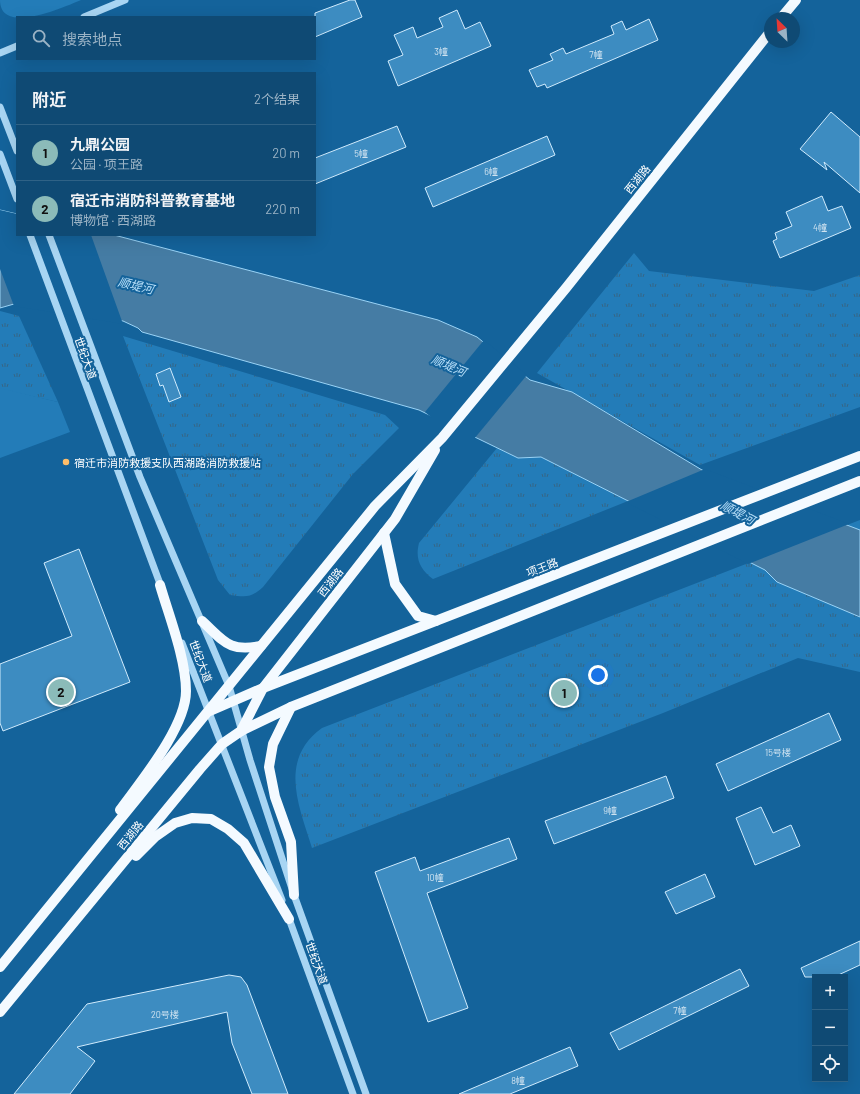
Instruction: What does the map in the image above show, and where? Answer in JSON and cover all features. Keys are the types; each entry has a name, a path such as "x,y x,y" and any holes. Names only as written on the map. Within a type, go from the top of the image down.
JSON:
{"main road":[{"path":"786,12 796,0"},
{"name":"西湖路","path":"0,967 375,506 442,438 764,39"},
{"name":"西湖路","path":"0,1012 222,744 241,731 263,688 395,519 442,438"},
{"name":"项王路","path":"233,701 860,456"},
{"path":"241,731 291,707 860,481"},
{"path":"384,533 395,584 418,616 436,621"},
{"path":"71,880 156,760 174,730 183,710 186,692 184,669 160,584"},
{"path":"202,621 236,648 244,649 262,646"},
{"name":"西湖路","path":"208,712 233,701"},
{"path":"291,707 273,744 270,767 275,797 291,842 294,895"},
{"path":"86,907 155,837 175,823 192,818 207,819 228,829 244,843 289,919"}],"street":[{"path":"86,16 125,0"},
{"path":"0,53 16,46"},
{"path":"0,107 16,148"},
{"path":"0,154 16,196"},
{"name":"世纪大道","path":"30,236 208,712 222,744 289,919 353,1094"},
{"name":"世纪大道","path":"49,236 140,477 229,686 241,731 294,895 366,1094"}],"green space":[{"path":"0,0 81,0 48,13 34,16 16,17 10,16 3,11"},
{"path":"634,253 649,271 814,291 860,275 860,407 700,465 537,373"},
{"path":"0,311 19,316 58,402 0,389"},
{"path":"123,336 385,415 399,428 353,474 263,587 252,595 248,596 230,595 218,580"},
{"path":"0,388 58,402 70,432 0,458"},
{"path":"497,448 518,458 541,457 628,501 433,579 422,567 418,559 419,543"},
{"path":"860,520 860,672 798,658 663,713 312,848 298,800 296,769 300,754 308,741 322,728"}],"water":[{"name":"顺堤河","path":"0,210 16,214 16,236 118,236 438,320 477,337 530,380 572,392 702,470 860,530 860,617 777,582 765,570 541,457 518,458 419,410 142,332 138,328 123,321 14,304 0,308"}],"pier":[{"path":"0,210 16,214 16,236 91,236 123,324 14,306 0,269"},
{"path":"484,340 527,375 474,439 432,418 425,412"},
{"path":"705,469 849,524 748,564 626,502"}],"building":[{"path":"350,0 355,0 362,17 316,37 315,13"},
{"path":"457,10 465,29 480,22 491,46 398,86 388,61 403,55 394,35 413,27 417,38 443,27 439,18"},
{"path":"649,19 658,40 547,88 545,84 537,87 529,70 553,60 550,54 563,48 566,54 614,34 611,26 622,21 626,30"},
{"path":"831,112 860,137 860,193 824,162 827,170 800,149"},
{"path":"397,126 406,147 316,184 316,158"},
{"path":"547,136 555,155 433,207 425,188"},
{"path":"822,196 828,211 842,206 851,228 780,258 773,241 777,239 775,233 792,226 786,212"},
{"path":"170,368 181,397 169,402 163,385 160,386 156,374"},
{"path":"79,549 130,682 3,731 0,723 0,664 72,636 44,563"},
{"path":"829,713 841,740 728,791 716,764"},
{"path":"666,776 674,798 554,844 545,821"},
{"path":"761,807 773,833 791,825 800,846 755,865 736,818"},
{"path":"509,838 517,859 427,893 468,1008 428,1022 375,872 415,857 420,871"},
{"path":"705,874 715,897 676,914 665,892"},
{"path":"860,941 860,965 840,974 812,974 812,977 805,977 801,968"},
{"path":"740,969 749,986 619,1050 610,1033"},
{"path":"229,975 241,977 247,985 288,1094 252,1094 232,1043 227,1012 77,1047 95,1061 70,1094 14,1094 87,1004"},
{"path":"570,1047 578,1066 510,1094 459,1094"}],"place":[{"name":"宿迁市消防救援支队西湖路消防救援站","path":"66,462"},
{"name":"宿迁市消防科普教育基地","path":"61,692"},
{"name":"九鼎公园","path":"564,693"}]}
